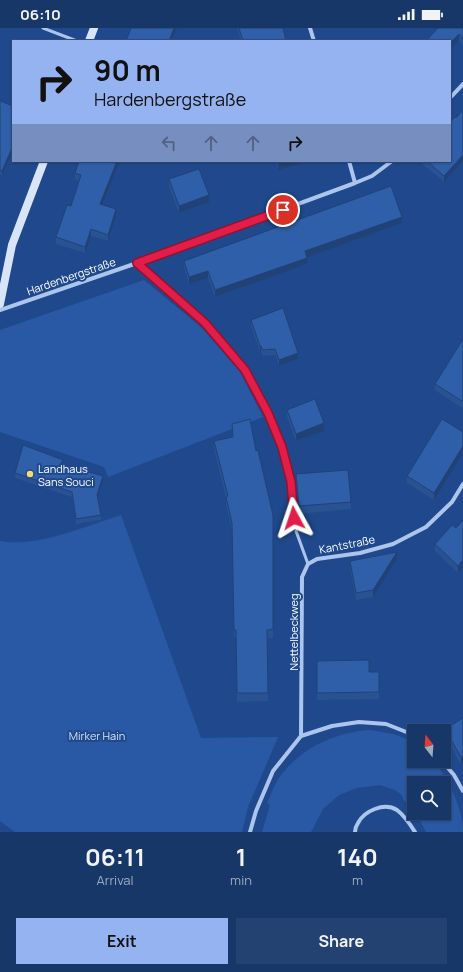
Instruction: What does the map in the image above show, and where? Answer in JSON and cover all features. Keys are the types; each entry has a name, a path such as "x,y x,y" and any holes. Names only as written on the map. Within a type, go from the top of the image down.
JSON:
{"street":[{"path":"89,40 94,28"},
{"path":"310,28 314,40"},
{"path":"451,97 463,84"},
{"path":"0,304 12,244 44,162"},
{"path":"349,162 355,183"},
{"name":"Hardenbergstraße","path":"0,310 137,263 355,183 372,176 391,162"},
{"name":"Kantstraße","path":"308,564 317,559 360,553 387,546 413,534 426,527 452,502 463,484"},
{"name":"Nettelbeckweg","path":"301,736 302,577 308,564"},
{"path":"250,832 256,811 273,771 301,736 332,726 359,722 386,724 407,732"},
{"path":"448,768 454,775 463,791"},
{"path":"354,832 363,816 371,810 381,808 391,808 406,818 415,832"}],"lane":[{"path":"43,28 74,40"},
{"path":"137,263 205,323 245,370 268,413 282,447 291,482 294,518"},
{"path":"296,531 308,564"}],"green space":[{"path":"144,280 202,328 240,372 263,417 108,477 104,467 0,432 0,330"},
{"name":"Mirker Hain","path":"121,515 201,738 278,737 248,807 242,832 15,832 0,821 0,541 14,542 45,539"},
{"path":"369,730 393,734 404,738 407,740 407,768 439,768 444,776 407,776 407,803 403,799 402,795 395,790 380,785 357,788 339,795 323,809 311,832 262,832 270,805 267,803 279,778 290,765 309,749 320,743 344,734"},
{"path":"451,787 461,814 463,832 426,832 420,820 451,820"}],"building":[{"path":"131,28 174,28 169,40 126,40"},
{"path":"239,28 283,28 286,40 243,40"},
{"path":"438,28 463,28 463,39 459,34 451,42 451,40 427,40"},
{"path":"0,101 12,106 12,148 2,171 0,170"},
{"path":"463,110 463,155 444,176 428,162 451,162 451,121 455,117 456,118"},
{"path":"79,162 117,162 100,204 116,209 108,235 91,229 85,247 56,237 67,205 71,206 81,175 75,173"},
{"path":"199,169 209,195 179,206 169,179"},
{"path":"391,186 402,217 305,251 307,258 215,290 208,271 189,277 184,261"},
{"path":"283,308 298,353 279,360 275,349 263,350 260,346 251,320"},
{"path":"463,339 463,400 462,401 435,384"},
{"path":"315,399 324,423 296,434 287,410"},
{"path":"250,419 256,451 258,450 273,515 273,629 267,630 268,693 237,693 232,523 226,497 228,496 214,441 233,437 232,424"},
{"path":"442,419 463,432 463,446 434,493 407,476"},
{"path":"23,445 63,460 61,464 103,476 97,495 101,515 76,519 72,492 15,473"},
{"path":"348,470 351,502 299,506 296,474"},
{"path":"463,520 463,560 458,566 435,544 452,525 456,528"},
{"path":"397,552 373,590 356,593 350,561"},
{"path":"369,660 369,672 379,672 379,692 317,693 317,661"},
{"path":"463,718 463,755 461,757 451,740 451,725"}],"place":[{"name":"Landhaus Sans Souci","path":"30,474"}],"route":[{"path":"283,210 137,263 205,323 245,370 268,413 282,447 291,482 294,518"}]}
